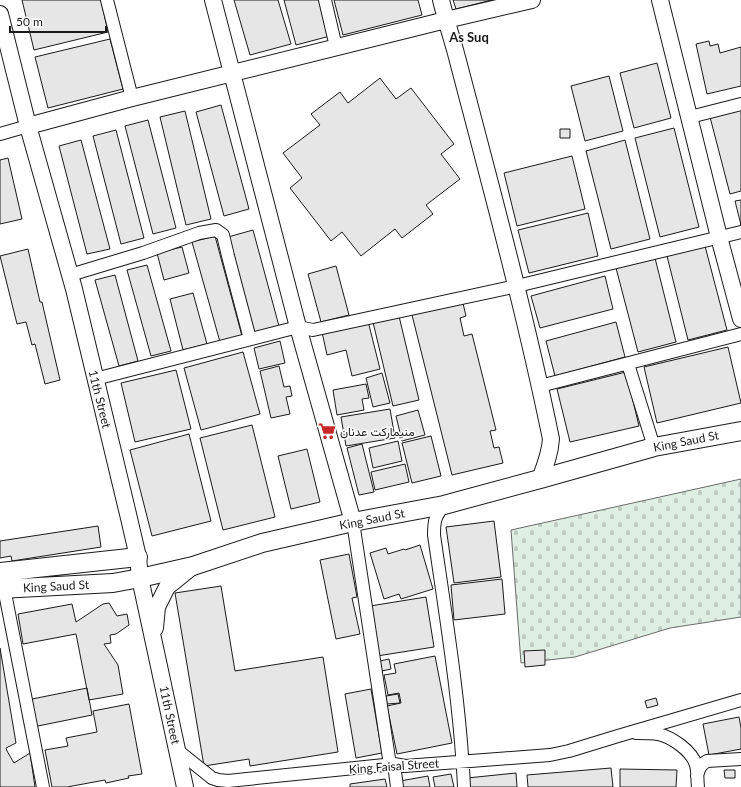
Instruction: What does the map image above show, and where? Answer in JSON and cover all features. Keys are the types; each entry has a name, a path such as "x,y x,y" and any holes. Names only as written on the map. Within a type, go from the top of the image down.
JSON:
{"main road":[{"name":"King Saud St","path":"1,583 113,583 140,578 194,566 262,543 353,522 444,505 654,446 741,431"},
{"name":"King Saud St","path":"1,583 138,557"}],"street":[{"path":"107,0 132,98"},
{"path":"213,0 298,327 353,522 397,787"},
{"path":"325,0 336,47"},
{"path":"441,0 517,286 551,439 548,458 540,479"},
{"path":"0,134 231,73 532,0"},
{"path":"660,0 741,319"},
{"name":"11th Street","path":"0,14 2,31 70,275 96,379 138,557 140,578 184,787"},
{"path":"690,117 741,104"},
{"path":"70,275 143,253 199,233 216,230 223,235 250,339"},
{"path":"96,379 298,327 313,330 517,286 741,232"},
{"path":"540,386 741,334"},
{"path":"628,364 654,446"},
{"path":"444,505 436,515 434,535 461,734 464,787"},
{"path":"154,639 158,608 167,586 194,566"},
{"path":"1,583 43,787"},
{"path":"618,736 741,700"},
{"path":"618,736 633,733 647,733 659,734 667,737 685,748 693,757 696,765 697,782"},
{"name":"King Faisal Street","path":"177,750 212,778 228,781 392,764 404,766 550,755 570,751 618,736"},
{"path":"697,782 699,768 703,764 707,762 741,759"}],"green space":[{"path":"741,479 741,617 670,628 575,657 521,663 511,530"}],"building":[{"path":"22,0 101,0 108,32 34,50"},
{"path":"234,0 278,0 291,44 250,55"},
{"path":"284,0 321,0 330,36 296,45"},
{"path":"334,0 418,0 422,15 343,35"},
{"path":"453,0 492,0 456,9"},
{"path":"110,39 123,89 48,108 35,57"},
{"path":"709,41 710,46 718,44 720,53 741,47 741,86 707,94 696,44"},
{"path":"657,63 671,118 634,128 620,73"},
{"path":"609,76 623,131 585,141 571,86"},
{"path":"380,78 396,99 411,88 454,144 441,154 460,179 426,205 433,214 402,238 395,229 361,256 342,232 331,241 290,188 302,178 283,153 320,125 311,114 340,92 348,103"},
{"path":"221,105 249,209 224,216 196,112"},
{"path":"741,109 741,191 730,194 710,117"},
{"path":"185,111 211,219 186,225 160,117"},
{"path":"148,120 176,228 153,234 125,126"},
{"path":"674,128 699,227 660,237 635,138"},
{"path":"560,129 570,129 570,138 560,138"},
{"path":"116,130 144,238 121,244 93,136"},
{"path":"81,140 110,249 87,254 59,146"},
{"path":"625,140 650,239 611,249 586,151"},
{"path":"572,156 585,209 517,226 504,173"},
{"path":"8,158 22,219 0,224 0,160"},
{"path":"741,200 741,225 735,201"},
{"path":"588,213 598,256 529,273 518,230"},
{"path":"253,230 279,326 254,333 228,237"},
{"path":"215,236 242,336 220,342 192,242"},
{"path":"705,246 727,330 688,340 667,256"},
{"path":"182,247 189,273 164,280 157,253"},
{"path":"28,249 60,380 45,384 35,344 32,345 26,322 17,324 0,256"},
{"path":"655,258 676,342 638,352 616,268"},
{"path":"147,265 171,351 151,356 127,270"},
{"path":"336,266 349,315 321,322 308,274"},
{"path":"115,275 138,361 119,366 95,280"},
{"path":"605,276 613,309 540,328 531,296"},
{"path":"193,293 207,344 183,350 170,299"},
{"path":"462,299 466,316 460,318 464,336 472,334 496,430 490,431 494,448 499,447 503,463 452,475 411,311"},
{"path":"398,312 419,400 393,406 372,318"},
{"path":"368,321 380,369 352,376 346,350 327,355 322,332"},
{"path":"616,322 625,357 555,376 546,341"},
{"path":"280,341 285,363 259,369 254,348"},
{"path":"728,347 741,403 657,423 644,367"},
{"path":"243,352 260,414 201,430 184,368"},
{"path":"279,366 284,387 290,386 292,396 286,397 290,414 271,418 260,371"},
{"path":"176,370 191,429 135,442 121,383"},
{"path":"626,372 639,426 570,442 557,389"},
{"path":"382,373 390,403 373,407 366,378"},
{"path":"366,384 369,398 362,399 364,410 337,415 333,390"},
{"path":"390,409 395,438 346,446 341,417"},
{"path":"418,410 425,435 402,441 396,416"},
{"path":"252,425 275,517 223,530 200,438"},
{"path":"189,434 211,521 152,536 130,450"},
{"path":"431,436 441,476 412,483 402,443"},
{"path":"398,441 402,461 373,468 369,448"},
{"path":"362,444 374,492 359,495 347,448"},
{"path":"307,449 320,502 291,509 278,456"},
{"path":"405,464 409,482 375,490 371,472"},
{"path":"494,521 501,577 454,583 446,527"},
{"path":"98,526 101,547 12,561 11,556 0,558 0,541"},
{"path":"420,545 433,589 401,599 399,594 384,599 370,553 386,548 388,554"},
{"path":"349,554 357,597 352,598 360,634 336,639 320,560"},
{"path":"502,579 505,614 454,620 451,585"},
{"path":"221,586 235,671 323,657 338,752 250,766 249,759 204,766 175,593"},
{"path":"426,597 434,647 377,656 370,606"},
{"path":"109,603 117,616 127,614 129,625 116,634 110,635 111,643 104,644 118,665 123,694 89,700 76,634 23,644 18,614 72,604 76,622 103,604"},
{"path":"0,648 16,743 6,748 14,763 30,753 35,787 0,787"},
{"path":"545,650 545,665 525,667 524,651"},
{"path":"435,656 452,743 397,754 387,706 401,703 399,693 388,695 384,675 396,673 394,664"},
{"path":"389,659 391,669 382,671 380,661"},
{"path":"87,688 92,715 33,727 27,700"},
{"path":"371,689 382,753 356,758 345,694"},
{"path":"398,694 400,703 387,704 386,696"},
{"path":"656,698 658,705 647,708 645,701"},
{"path":"129,704 142,774 128,776 129,778 106,783 105,780 67,787 52,787 45,750 68,746 66,738 97,732 93,711"},
{"path":"739,717 741,728 741,749 709,755 703,724"},
{"path":"611,768 613,787 528,787 527,775"},
{"path":"620,769 677,770 676,787 620,787"},
{"path":"724,770 735,770 735,778 725,778"},
{"path":"516,773 517,787 468,787 467,778"},
{"path":"451,774 454,787 435,787 433,777"},
{"path":"428,776 430,787 401,787 400,781"},
{"path":"385,779 387,787 350,787 350,784"}],"place":[{"name":"منيماركت عدنان","path":"327,431"}],"district":[{"name":"As Suq","path":"469,37"}]}
